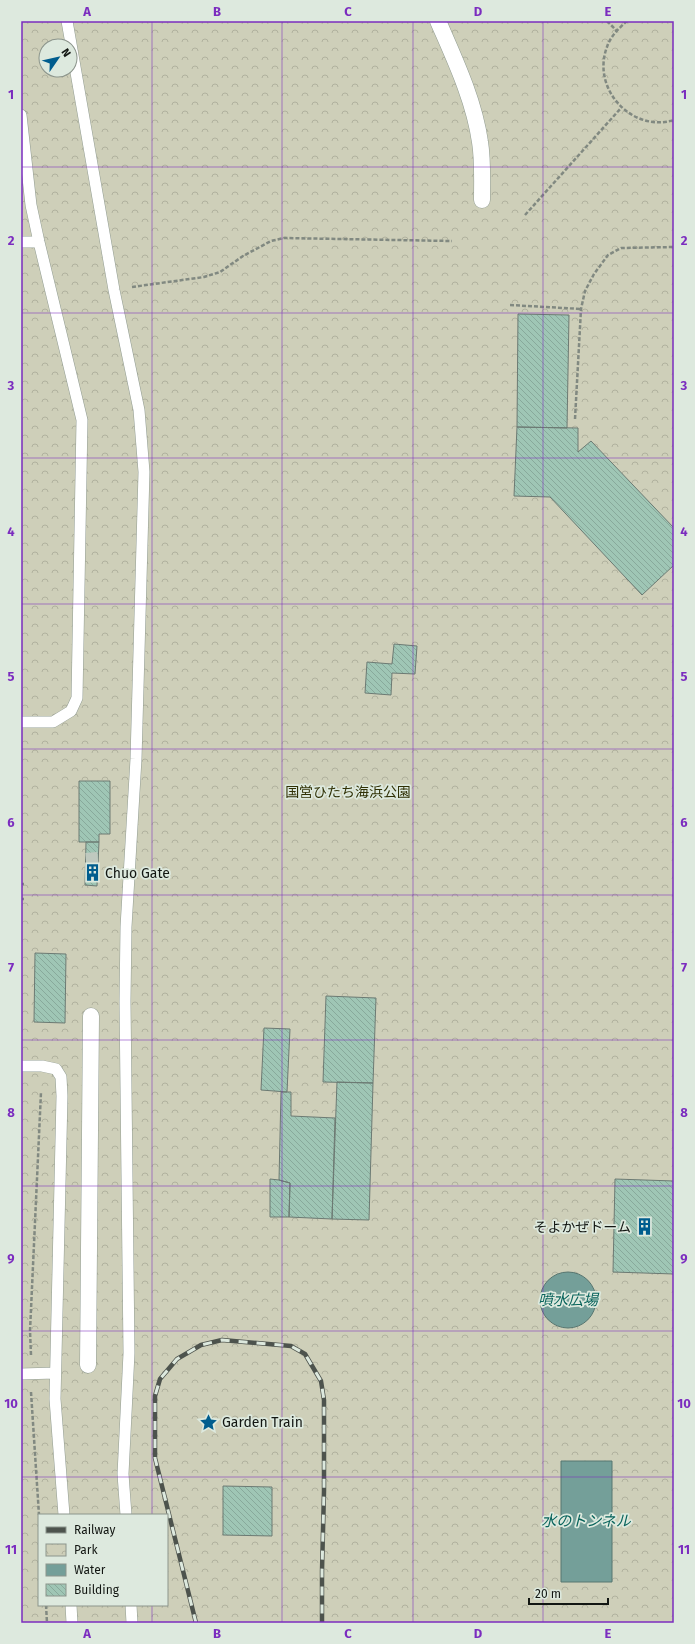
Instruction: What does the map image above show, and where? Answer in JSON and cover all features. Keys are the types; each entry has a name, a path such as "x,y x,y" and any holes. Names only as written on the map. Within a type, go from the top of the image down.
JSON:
{"street":[{"path":"438,21 458,65 473,108 480,142 482,200"},
{"path":"88,1365 91,1016"}],"lane":[{"path":"67,21 114,290 139,410 144,472 136,759 126,927 125,1001 129,1353 123,1474 126,1514"},
{"path":"21,115 32,205 45,274 82,420 77,698 71,711 53,722 21,722"},
{"path":"21,242 39,242"},
{"path":"21,1066 42,1066 56,1069 61,1077 62,1096 55,1399 64,1514"},
{"path":"26,1374 55,1373"},
{"path":"71,1606 72,1623"},
{"path":"131,1606 132,1623"}],"path":[{"path":"607,21 617,31"},
{"path":"627,21 617,31 607,47 603,63 604,79 611,95 621,108 635,117 651,122 668,122 674,120"},
{"path":"525,215 621,108"},
{"path":"114,290 204,277 220,272 243,256 271,241 284,238 452,241"},
{"path":"575,419 581,309 585,291 594,274 608,255 621,248 674,247"},
{"path":"510,305 581,309"},
{"path":"39,1514 31,1405 26,1374 30,1331 42,1066"},
{"path":"46,1606 47,1623"}],"green space":[{"name":"国営ひたち海浜公園","path":"21,21 674,21 674,1623 21,1623"}],"water":[{"name":"噴水広場","path":"568,1272 579,1274 588,1280 594,1289 596,1300 594,1311 588,1320 579,1326 568,1328 557,1326 548,1320 542,1311 540,1300 542,1289 548,1280 557,1274"},
{"name":"水のトンネル","path":"561,1461 612,1461 612,1582 561,1582"}],"building":[{"path":"518,314 569,315 567,428 517,427"},
{"path":"517,427 578,428 578,452 591,441 674,528 674,565 642,595 550,497 514,496"},
{"path":"394,644 417,646 415,674 392,673 391,695 365,693 367,662 392,664"},
{"path":"79,781 110,781 110,834 99,834 99,842 79,842"},
{"name":"Chuo Gate","path":"86,842 99,842 97,886 85,885"},
{"path":"35,953 66,954 65,1023 34,1022"},
{"path":"326,996 376,998 373,1083 323,1082"},
{"path":"264,1028 290,1029 287,1092 261,1090"},
{"path":"337,1082 373,1083 369,1220 332,1219"},
{"path":"281,1092 291,1092 291,1116 335,1118 332,1219 289,1217 290,1183 279,1180"},
{"path":"270,1179 290,1183 289,1217 270,1217"},
{"name":"そよかぜドーム","path":"615,1179 674,1181 674,1274 613,1272"},
{"path":"223,1486 272,1487 272,1536 223,1535"}],"tunnel":[{"path":"86,861 98,860"}],"railway":[{"path":"196,1623 155,1458 155,1396 160,1379 177,1359 201,1345 222,1340 291,1346 305,1354 321,1381 324,1400 322,1623"}],"place":[{"name":"Chuo Gate","path":"92,873"},
{"name":"そよかぜドーム","path":"644,1227"},
{"name":"Garden Train","path":"209,1422"}]}
